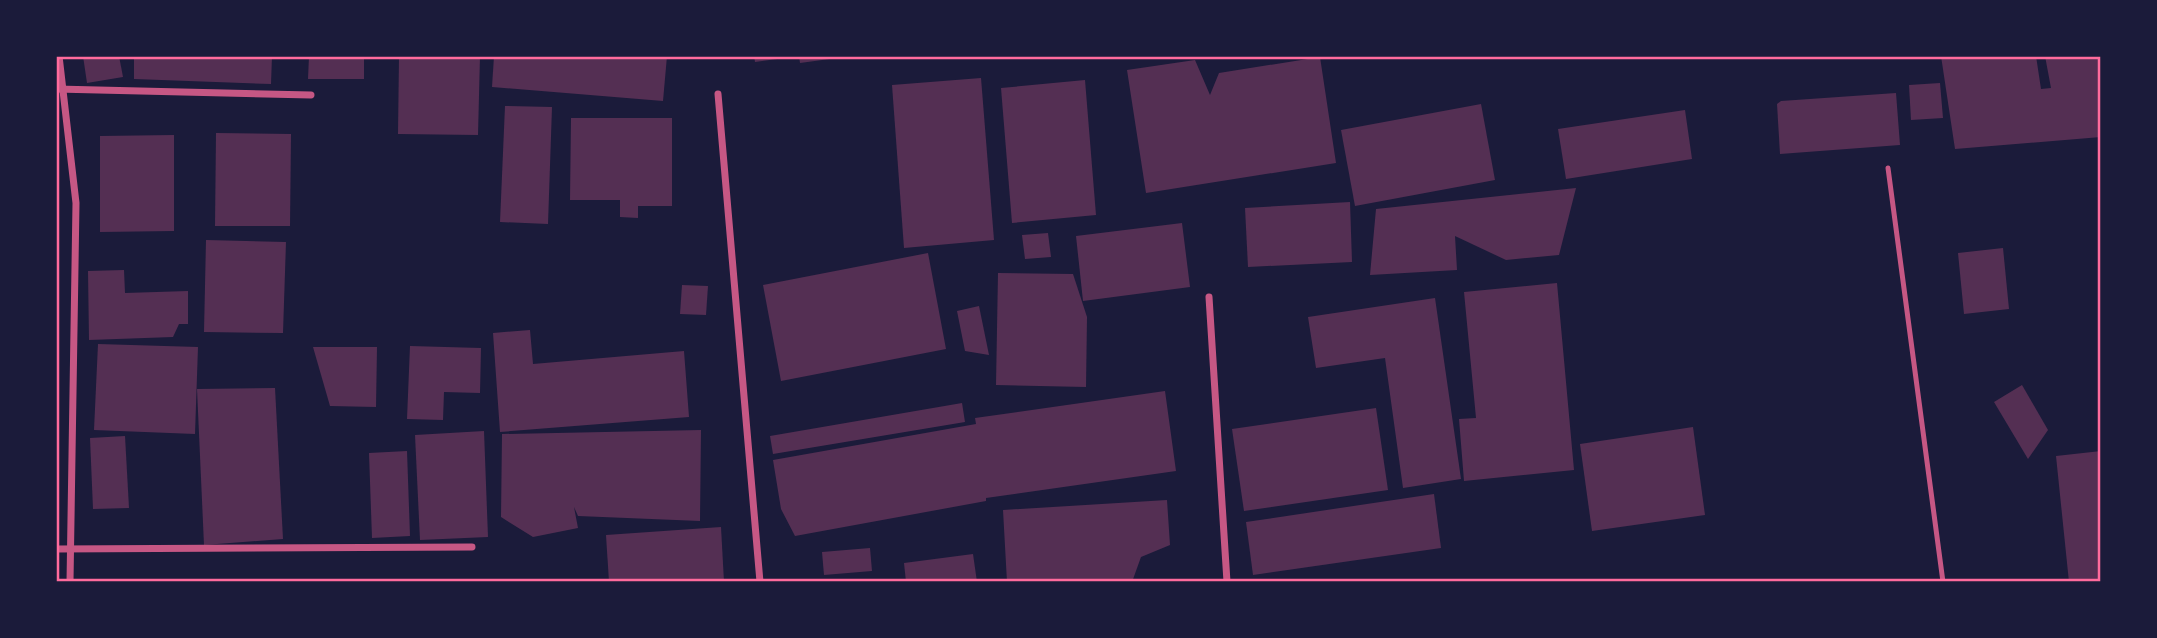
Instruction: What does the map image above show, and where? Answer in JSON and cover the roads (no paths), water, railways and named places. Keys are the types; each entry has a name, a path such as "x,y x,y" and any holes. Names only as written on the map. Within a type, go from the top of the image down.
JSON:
{"street":[{"path":"59,56 60,89 76,204 70,582"},
{"path":"60,89 311,95"},
{"path":"718,94 760,582"},
{"path":"1209,298 1227,582"},
{"path":"56,549 472,547"}],"lane":[{"path":"1888,169 1942,582"}]}
